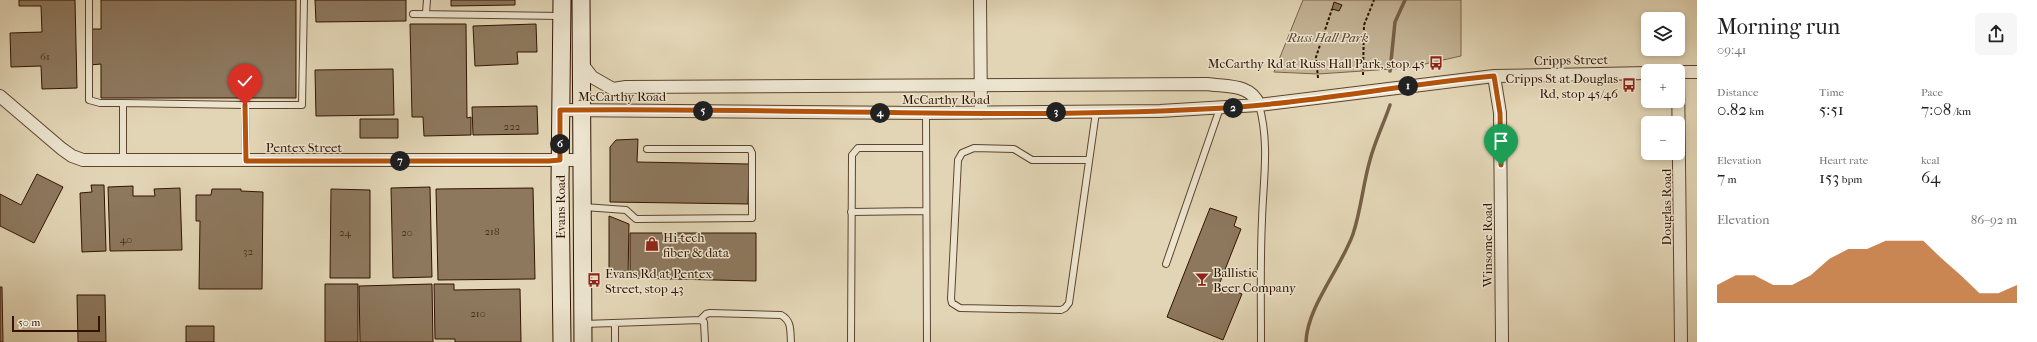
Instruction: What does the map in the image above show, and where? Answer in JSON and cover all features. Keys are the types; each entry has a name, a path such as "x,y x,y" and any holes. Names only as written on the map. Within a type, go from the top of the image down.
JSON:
{"main road":[{"name":"Evans Road","path":"581,0 582,342"},
{"name":"Evans Road","path":"561,8 560,160 562,342"}],"street":[{"path":"980,0 981,113"},
{"name":"McCarthy Road","path":"582,64 592,77 613,89 626,87 1207,84 1244,89 1256,96 1260,105"},
{"path":"1685,72 1697,72"},
{"name":"Cripps Street","path":"1494,76 1641,73"},
{"name":"McCarthy Road","path":"560,110 981,113 1096,112 1220,108 1260,105 1494,76"},
{"name":"Winsome Road","path":"1494,76 1500,113 1502,342"},
{"name":"Pentex Street","path":"0,96 72,156 83,160 582,160"},
{"name":"Douglas Road","path":"1678,108 1681,342"}],"lane":[{"path":"89,0 89,100 100,103 245,105 302,105 304,0"},
{"path":"426,13 427,0"},
{"path":"413,14 561,8"},
{"path":"123,103 123,161"},
{"path":"245,105 246,161"},
{"path":"1260,105 1265,126 1266,151 1262,220 1261,342"},
{"path":"1166,264 1220,108"},
{"path":"1088,160 1032,160 1014,149 974,148 962,153 958,160 951,298 952,303 960,308 1060,310 1065,308 1069,302 1096,112"},
{"path":"926,113 927,342"},
{"path":"851,342 852,155 858,148 926,148"},
{"path":"582,207 626,210 636,219 752,218 752,155 750,149 647,149"},
{"path":"851,212 926,210"},
{"path":"700,320 702,316 710,313 781,314 787,318 790,325 791,342"},
{"path":"582,324 700,320 704,322 706,342"},
{"path":"615,323 615,342"}],"path":[{"path":"1363,75 1364,25 1374,0"},
{"path":"1318,78 1316,57 1332,9"}],"green space":[{"name":"Russ Hall Park","path":"1303,0 1461,0 1461,56 1407,68 1318,74 1274,72"}],"building":[{"path":"19,0 75,0 77,88 42,89 41,66 11,67 10,33 42,32 41,6 19,6"},
{"path":"101,0 296,0 296,98 101,98 101,64 90,65 90,29 101,29"},
{"path":"315,0 406,0 406,21 316,22"},
{"path":"451,0 515,0 515,5 451,6"},
{"path":"1334,2 1342,5 1339,11 1332,9"},
{"path":"410,24 466,24 467,118 471,117 471,135 424,136 423,117 412,117"},
{"path":"536,24 537,52 517,52 518,64 475,66 473,26"},
{"path":"393,69 394,115 316,116 315,70"},
{"path":"537,106 538,134 473,135 472,107"},
{"path":"360,119 398,119 398,138 360,138"},
{"path":"638,139 637,162 749,164 748,204 610,202 610,147 616,140"},
{"path":"37,174 63,187 34,243 0,226 0,194 21,205"},
{"path":"91,185 104,185 106,251 82,252 80,193 92,192"},
{"path":"133,186 133,196 155,196 154,189 180,188 182,250 110,251 108,187"},
{"path":"430,187 432,277 393,278 391,188"},
{"path":"533,188 535,279 438,280 436,189"},
{"path":"212,189 241,189 241,191 263,192 262,289 199,289 200,221 196,221 196,195 211,195"},
{"path":"331,189 370,190 370,278 330,278"},
{"name":"Ballistic Beer Company","path":"1210,208 1237,217 1234,226 1241,229 1219,285 1242,294 1223,340 1167,317"},
{"path":"609,216 629,224 628,278 609,277"},
{"path":"630,233 756,233 756,281 630,278"},
{"path":"325,284 358,284 358,342 325,342"},
{"path":"432,284 433,342 360,342 359,286"},
{"path":"434,284 454,284 454,290 520,289 521,342 455,342 455,339 435,339"},
{"path":"0,287 2,287 3,342 0,342"},
{"path":"77,295 105,295 106,342 78,342"},
{"path":"186,326 214,326 214,342 186,342"}],"waterway":[{"path":"1390,71 1395,22 1405,0"},
{"path":"1306,342 1312,315 1318,301 1348,247 1353,234 1374,146 1390,105"}],"place":[{"name":"McCarthy Rd at Russ Hall Park, stop 45","path":"1436,63"},
{"name":"Cripps St at Douglas Rd, stop 45/46","path":"1629,85"},
{"name":"Hi-tech fiber & data","path":"652,244"},
{"name":"Ballistic Beer Company","path":"1202,279"},
{"name":"Evans Rd at Pentex Street, stop 43","path":"594,280"}],"route":[{"path":"245,105 246,161 549,161 560,160 560,110 926,113 1160,111 1260,105 1494,76 1499,99 1501,165"}]}
